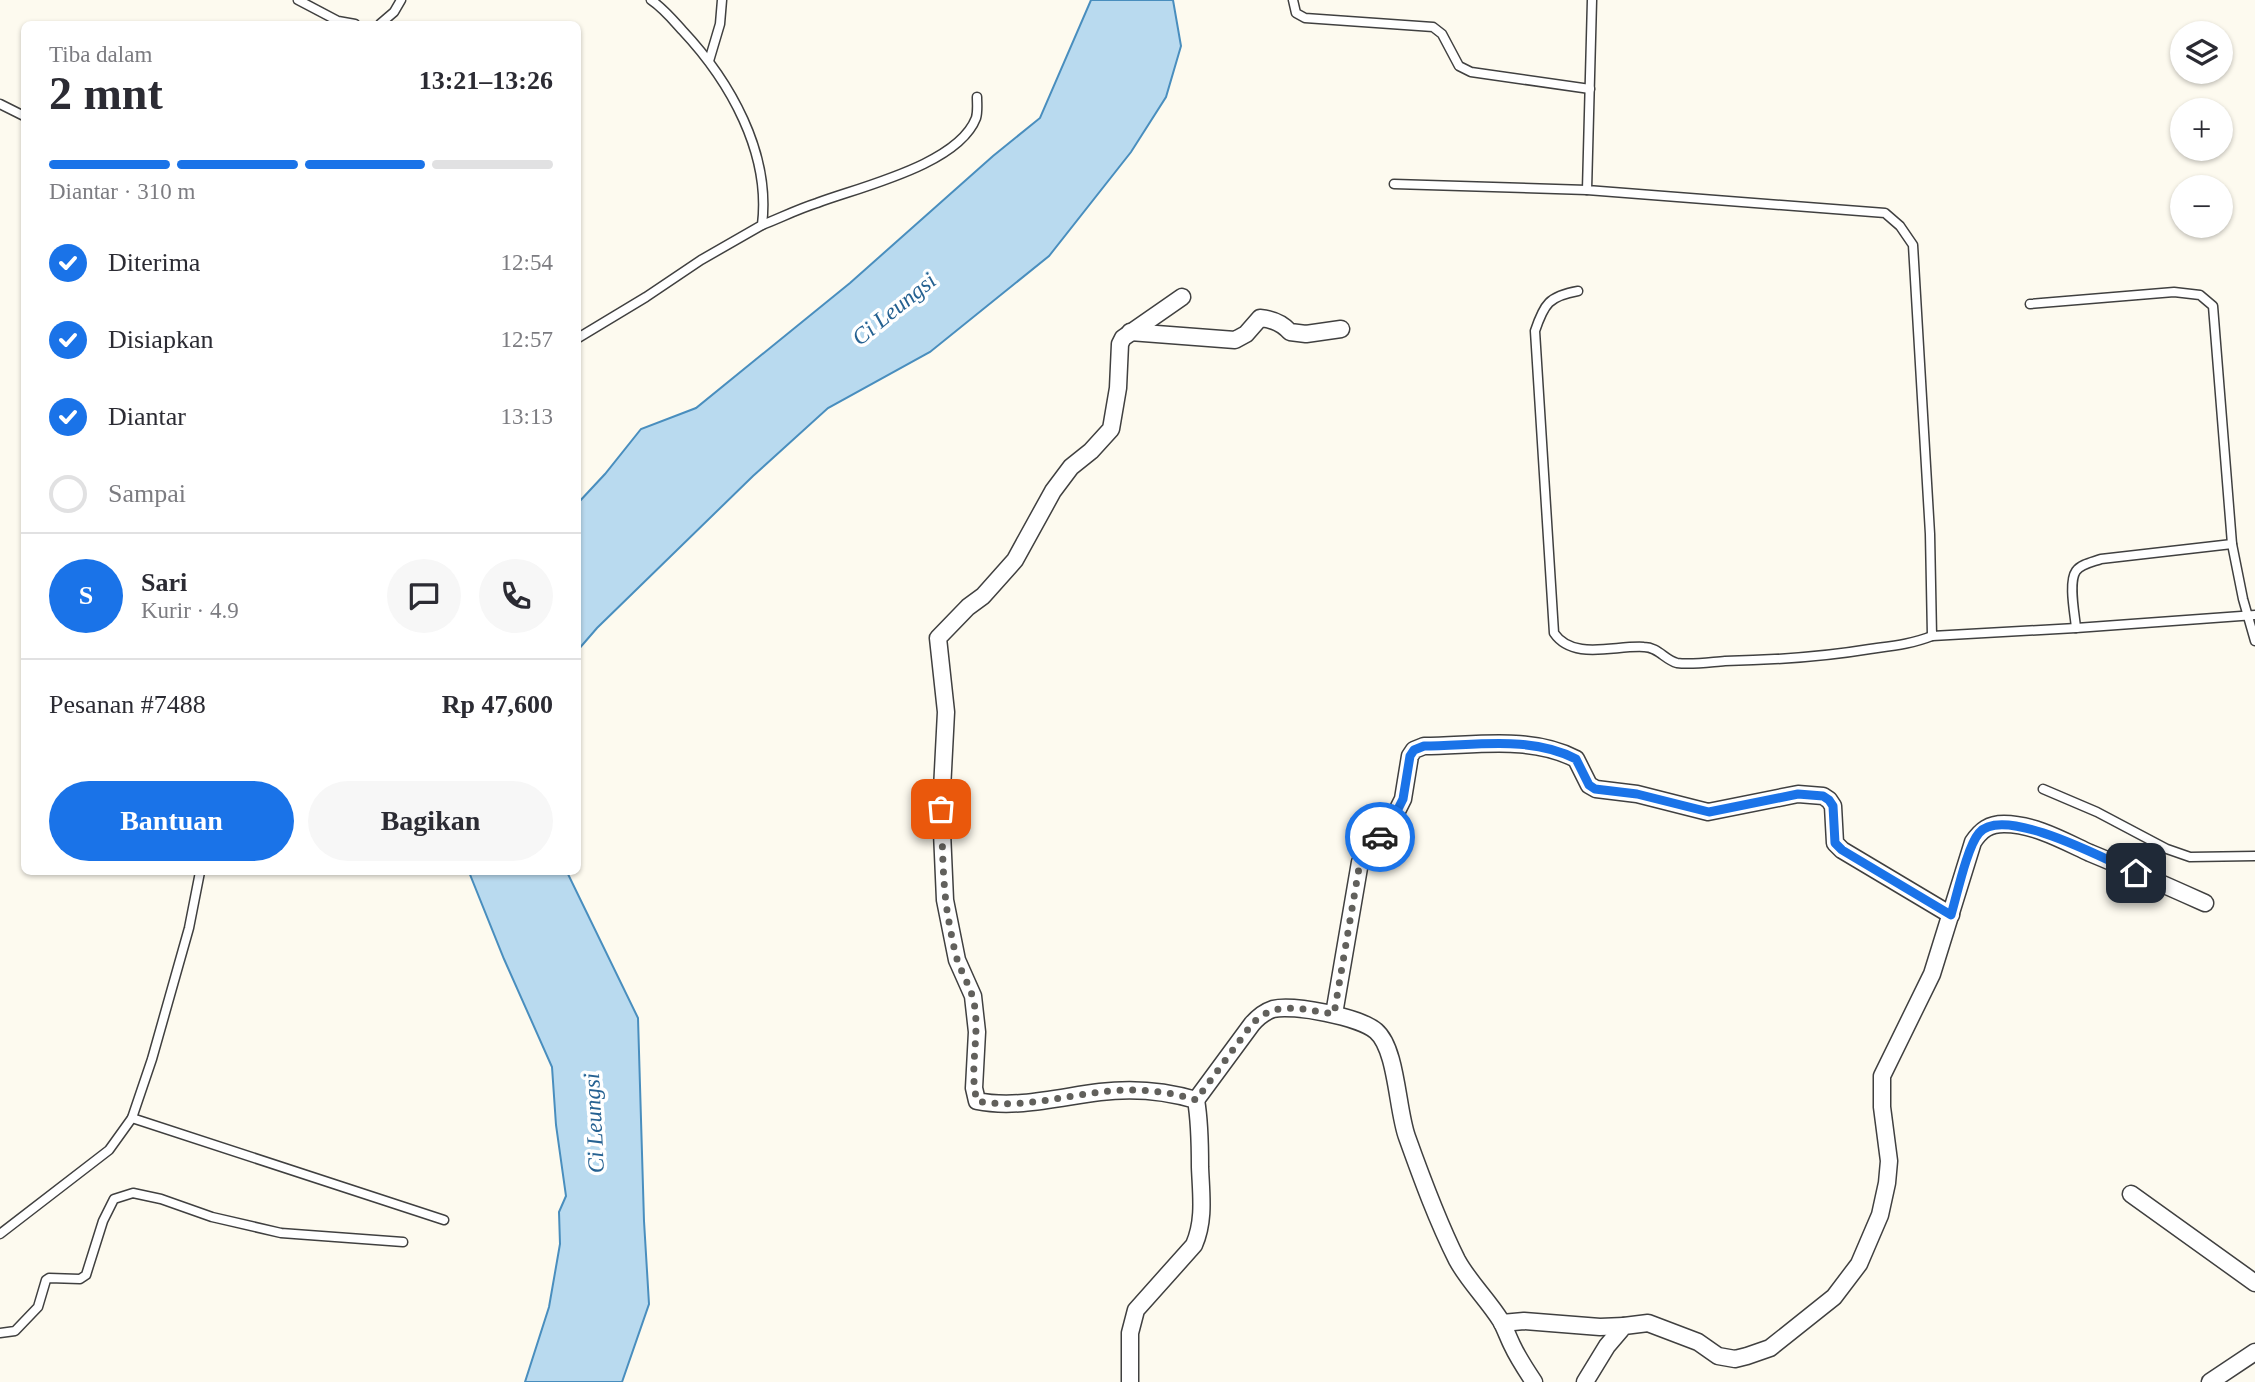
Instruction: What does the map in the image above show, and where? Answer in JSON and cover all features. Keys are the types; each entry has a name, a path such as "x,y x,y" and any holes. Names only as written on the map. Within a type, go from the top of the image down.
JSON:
{"street":[{"path":"1182,297 1130,332 1120,344 1118,388 1111,429 1071,467 1053,491 1015,560 983,596 968,607 938,638 946,712 941,809 945,900 957,960 973,996 977,1032 974,1088 977,1101 995,1104 1137,1090 1177,1094 1196,1100"},
{"path":"1130,332 1235,340 1246,334 1261,318 1275,321 1297,334 1341,329"},
{"path":"1334,1014 1360,862 1392,821 1403,799 1410,756 1414,750 1424,746 1514,744 1554,749 1576,759 1589,785 1595,789 1637,794 1709,812 1798,794 1823,796 1833,806 1835,843 1842,850 1951,915"},
{"path":"1502,1323 1524,1321 1600,1327 1648,1324 1698,1342 1717,1356 1735,1359 1770,1348 1834,1297 1859,1264 1880,1215 1888,1183 1889,1161 1882,1107 1882,1076 1932,974 1973,842 1980,831 1990,825 2016,824 2044,833 2205,903"},
{"path":"1130,1382 1130,1333 1136,1310 1194,1245 1199,1234 1202,1207 1196,1100 1262,1014 1290,1007 1334,1014 1365,1024 1383,1040 1393,1070 1404,1129 1431,1204 1459,1263 1502,1323 1513,1348 1534,1382"},
{"path":"2131,1194 2255,1283"},
{"path":"1586,1382 1607,1346 1624,1326"},
{"path":"2210,1382 2255,1352"}],"lane":[{"path":"298,0 338,21"},
{"path":"384,21 394,12 401,0"},
{"path":"651,0 709,61 737,103 762,183 762,225"},
{"path":"709,61 720,24 722,0"},
{"path":"1293,0 1296,13 1305,18 1433,27 1441,34 1459,66 1471,72 1590,89"},
{"path":"1587,190 1592,0"},
{"path":"581,336 762,225 818,202 862,190 899,175 948,149 968,131 976,118 977,97"},
{"path":"0,104 21,114"},
{"path":"1394,184 1587,190 1885,213 1900,226 1913,245 1930,534 1932,636"},
{"path":"1578,291 1559,294 1549,302 1540,315 1535,331 1554,633 1561,643 1570,648 1647,647 1660,651 1676,663 1766,660 1825,656 1916,642 1932,636 2251,615"},
{"path":"2030,304 2174,292 2200,295 2213,306 2232,544 2251,615 2255,641"},
{"path":"2076,628 2072,581 2076,571 2084,565 2101,559 2232,544"},
{"path":"2043,789 2097,812 2167,849 2190,857 2255,856"},
{"path":"0,1234 109,1150 132,1118 182,954 199,875"},
{"path":"132,1118 444,1220"},
{"path":"0,1333 15,1331 38,1307 46,1280 80,1279 86,1275 103,1221 114,1199 133,1193 161,1199 212,1217 281,1233 403,1242"}],"water":[{"name":"Ci Leungsi","path":"1091,0 1173,0 1181,46 1166,97 1131,152 1049,256 930,352 828,408 753,476 581,647 581,500 641,429 696,408 850,283 993,156 1040,118"},
{"name":"Ci Leungsi","path":"470,875 568,875 638,1018 649,1304 622,1382 525,1382 549,1307 560,1244 559,1212 566,1196 556,1125 552,1067"}],"way so far":[{"path":"941,809 945,900 957,960 968,981 975,1009 977,1032 974,1088 977,1101 995,1104 1137,1090 1177,1094 1196,1100 1262,1014 1290,1007 1334,1014 1360,862 1380,837"}],"route":[{"path":"1380,837 1403,799 1410,756 1414,750 1424,746 1514,744 1554,749 1576,759 1581,764 1589,785 1595,789 1623,791 1709,812 1798,794 1823,796 1833,806 1835,843 1842,850 1951,915 1973,842 1980,831 1990,825 2016,824 2044,833 2136,873"}]}
